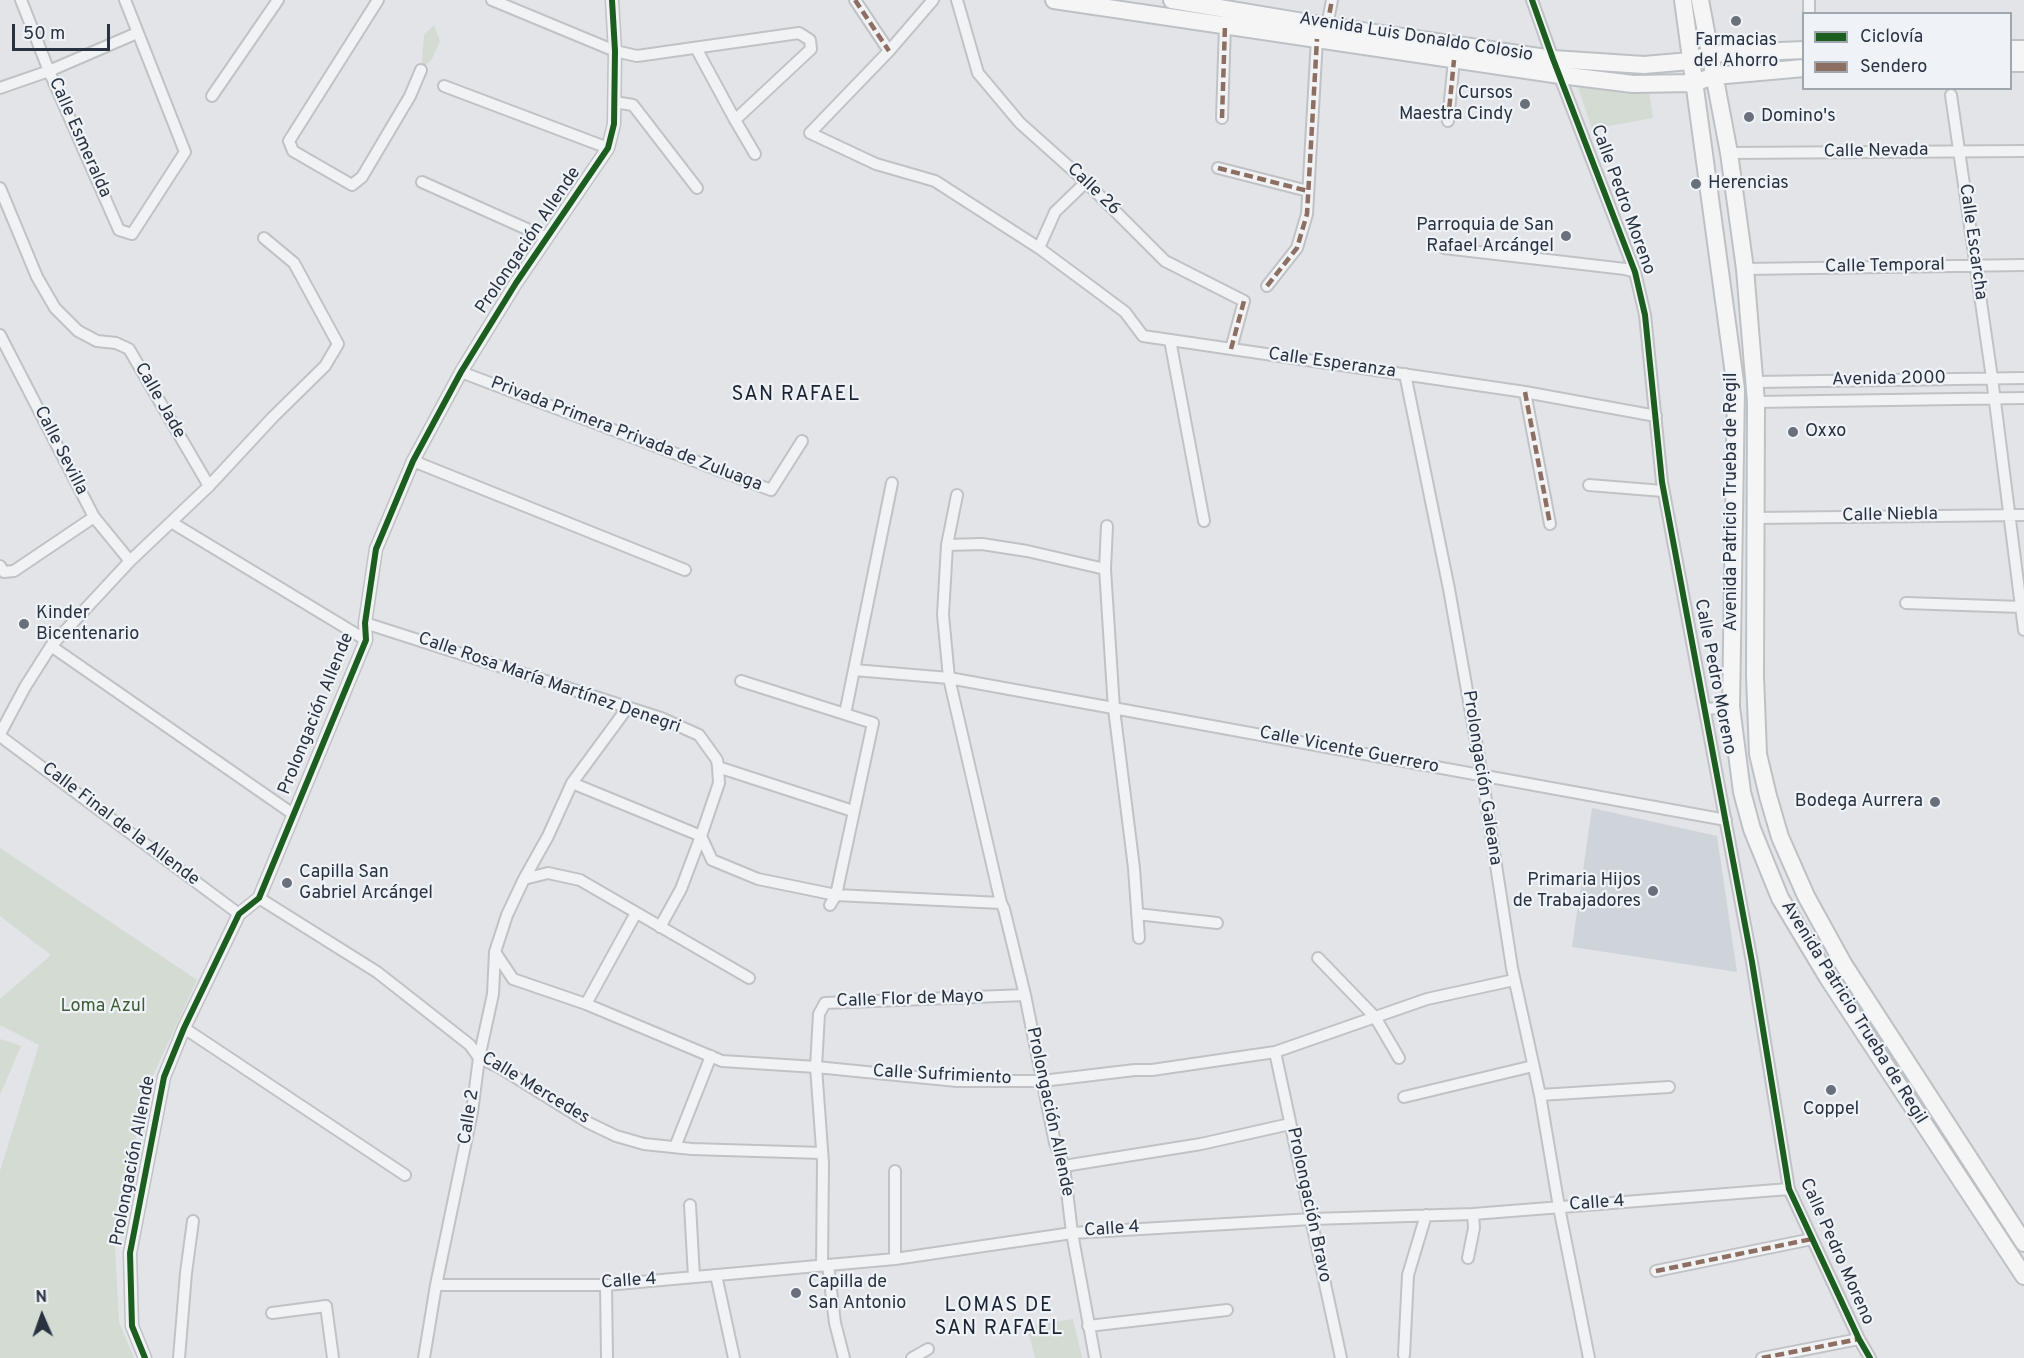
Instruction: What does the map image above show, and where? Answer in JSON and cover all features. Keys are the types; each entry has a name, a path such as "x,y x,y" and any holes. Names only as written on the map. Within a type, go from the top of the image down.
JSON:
{"main road":[{"path":"1054,0 1225,25 1322,32 1454,60 1632,84 1693,83 1715,76 1802,68"},
{"name":"Avenida Luis Donaldo Colosio","path":"1172,0 1322,32 1553,59 1644,65 1690,61 1711,54 1802,50"},
{"name":"Avenida Patricio Trueba de Regil","path":"1683,0 1736,388 1731,707 1742,792 1752,829 1780,898 1828,978 2024,1276"},
{"name":"Avenida Patricio Trueba de Regil","path":"1700,0 1729,153 1745,269 1755,382 1755,676 1758,754 1780,837 1806,896 1849,974 2024,1243"}],"street":[{"name":"Calle Esmeralda","path":"21,0 49,71 119,230 132,234 185,152 137,33"},
{"path":"0,88 49,71 137,33 125,0"},
{"path":"212,96 278,0"},
{"path":"378,0 289,141 293,151 352,185 362,177 410,96 421,70"},
{"path":"492,0 507,3 615,51 637,56 800,33 810,40 811,49 735,120"},
{"name":"Prolongación Allende","path":"145,1358 132,1326 130,1253 164,1077 184,1028 239,914 259,898 366,640 365,623 376,549 413,461 461,372 516,283 608,148 614,124 615,51 612,0"},
{"path":"855,0 889,51 933,0"},
{"name":"Calle 26","path":"957,0 978,73 1020,123 1086,182 1165,261 1244,301 1231,349"},
{"path":"1267,286 1297,248 1307,214 1322,32 1332,0"},
{"name":"Calle Pedro Moreno","path":"1532,0 1635,272 1646,315 1663,491 1752,962 1789,1190 1870,1358"},
{"path":"1222,118 1225,25"},
{"path":"696,48 755,154"},
{"name":"Calle Esperanza","path":"889,51 810,133 876,164 935,181 1039,248 1125,312 1143,336 1525,392 1656,416"},
{"path":"1448,121 1454,60"},
{"path":"444,86 608,148"},
{"name":"Calle Escarcha","path":"1951,95 1993,388 2024,630"},
{"path":"614,102 633,105 697,188"},
{"name":"Calle Nevada","path":"1729,153 2024,151"},
{"path":"1218,168 1308,191"},
{"path":"422,182 547,238"},
{"path":"1039,248 1055,213 1086,182"},
{"name":"Calle Jade","path":"0,188 38,277 55,308 78,331 97,341 116,343 129,349 208,486"},
{"path":"0,735 25,687 51,646 130,561 208,486 325,366 338,344 294,263 264,238"},
{"path":"1444,248 1635,272"},
{"name":"Calle Temporal","path":"1745,269 2024,265"},
{"name":"Calle Sevilla","path":"0,335 94,517 130,561"},
{"path":"1170,340 1204,521"},
{"name":"Privada Primera Privada de Zuluaga","path":"461,372 771,490 802,441"},
{"name":"Prolongación Galeana","path":"1405,374 1449,589 1482,775 1514,980 1540,1095 1558,1207 1589,1358"},
{"name":"Avenida 2000","path":"1756,402 1993,388 2024,378"},
{"name":"Avenida 2000","path":"1755,382 1993,388 2024,398"},
{"path":"1525,392 1550,524"},
{"path":"413,461 685,570"},
{"path":"845,714 892,483"},
{"path":"1589,484 1663,491"},
{"name":"Prolongación Allende","path":"957,495 947,545 943,615 949,678 1000,903 1004,909 1024,995 1055,1143 1064,1167 1072,1233 1095,1358"},
{"name":"Calle Niebla","path":"1755,518 2024,515"},
{"path":"2,569 14,571 94,517"},
{"path":"171,522 366,640"},
{"path":"1107,526 1105,568 1114,708 1134,868 1139,938"},
{"path":"947,545 982,544 1027,550 1105,568"},
{"path":"1906,603 2021,608"},
{"name":"Calle Rosa María Martínez Denegri","path":"365,623 661,718 699,735 717,760 718,767"},
{"path":"51,646 293,814"},
{"name":"Calle Vicente Guerrero","path":"854,670 949,678 1726,820"},
{"path":"741,681 873,723 836,895 830,905"},
{"name":"Calle 2","path":"424,1358 436,1285 472,1112 479,1058 493,994 495,952 507,915 524,879 549,836 572,783 628,707"},
{"path":"1705,709 1731,707"},
{"name":"Calle Final de la Allende","path":"0,735 239,914"},
{"path":"660,927 681,889 701,836 719,783 718,767 853,811"},
{"path":"572,783 701,836 712,860 758,879 836,895 1000,903"},
{"path":"524,879 548,873 580,879 749,978"},
{"name":"Calle Mercedes","path":"259,898 377,972 470,1045 479,1058 499,1067 616,1136 644,1144 675,1147 822,1153"},
{"path":"586,1004 636,913"},
{"path":"1137,914 1217,923"},
{"name":"Calle Sufrimiento","path":"495,952 513,979 586,1004 722,1061 816,1067 957,1081 1042,1082 1152,1070 1275,1052 1427,999 1514,980"},
{"path":"1318,958 1375,1017 1399,1058"},
{"name":"Calle Flor de Mayo","path":"816,1067 819,1014 825,1004 1024,995"},
{"path":"184,1028 405,1175"},
{"name":"Prolongación Bravo","path":"1275,1052 1341,1358"},
{"path":"675,1147 711,1056"},
{"path":"1404,1097 1533,1066"},
{"path":"816,1067 822,1153 825,1265 843,1358"},
{"path":"1540,1095 1669,1086"},
{"path":"1064,1167 1201,1144 1290,1124"},
{"path":"895,1171 895,1259"},
{"name":"Calle 4","path":"436,1285 606,1285 895,1259 1072,1233 1312,1219 1473,1214 1789,1190"},
{"path":"690,1205 694,1277"},
{"path":"1468,1258 1474,1228 1473,1214"},
{"path":"1404,1355 1408,1275 1426,1215"},
{"path":"179,1358 193,1221"},
{"path":"1656,1271 1812,1239"},
{"path":"716,1275 734,1358"},
{"path":"606,1285 608,1358"},
{"path":"272,1313 327,1306 333,1358"},
{"path":"1088,1326 1227,1310"},
{"path":"1762,1358 1859,1339"},
{"path":"912,1358 928,1349"}],"shaded area":[{"name":"Primaria Hijos de Trabajadores","path":"1592,808 1717,836 1737,972 1572,947"}],"green space":[{"path":"434,25 440,41 432,59 421,70 424,35"},
{"path":"1578,87 1647,87 1653,118 1592,129"},
{"name":"Loma Azul","path":"0,848 197,980 144,1095 115,1247 119,1322 134,1358 0,1358 0,1171 39,1045 0,1025 0,999 51,955 0,916"},
{"path":"0,1039 21,1046 0,1095"},
{"path":"1073,1319 1082,1358 1035,1358 1027,1326"}],"marked path":[{"path":"855,0 889,51"},
{"path":"1327,26 1332,0"},
{"path":"1222,118 1225,25"},
{"path":"1267,286 1297,248 1307,214 1317,39"},
{"path":"1448,121 1454,60"},
{"path":"1218,168 1308,191"},
{"path":"1231,349 1244,301"},
{"path":"1525,392 1550,524"},
{"path":"1656,1271 1812,1239"},
{"path":"1762,1358 1859,1339"}],"cycle path":[{"path":"145,1358 132,1326 130,1253 164,1077 184,1028 239,914 259,898 366,640 365,623 376,549 413,461 461,372 516,283 608,148 614,124 615,51 612,0"},
{"path":"1532,0 1635,272 1645,315 1662,482 1752,962 1789,1189 1870,1358"}],"place":[{"name":"Farmacias del Ahorro","path":"1736,21"},
{"name":"Cursos Maestra Cindy","path":"1525,104"},
{"name":"Domino's","path":"1749,117"},
{"name":"Herencias","path":"1696,184"},
{"name":"Parroquia de San Rafael Arcángel","path":"1566,236"},
{"name":"Oxxo","path":"1793,432"},
{"name":"Kinder Bicentenario","path":"24,624"},
{"name":"Bodega Aurrera","path":"1935,802"},
{"name":"Capilla San Gabriel Arcángel","path":"287,883"},
{"name":"Primaria Hijos de Trabajadores","path":"1653,891"},
{"name":"Coppel","path":"1831,1090"},
{"name":"Capilla de San Antonio","path":"796,1293"}],"district":[{"name":"SAN RAFAEL","path":"796,396"},
{"name":"LOMAS DE SAN RAFAEL","path":"999,1318"}]}
